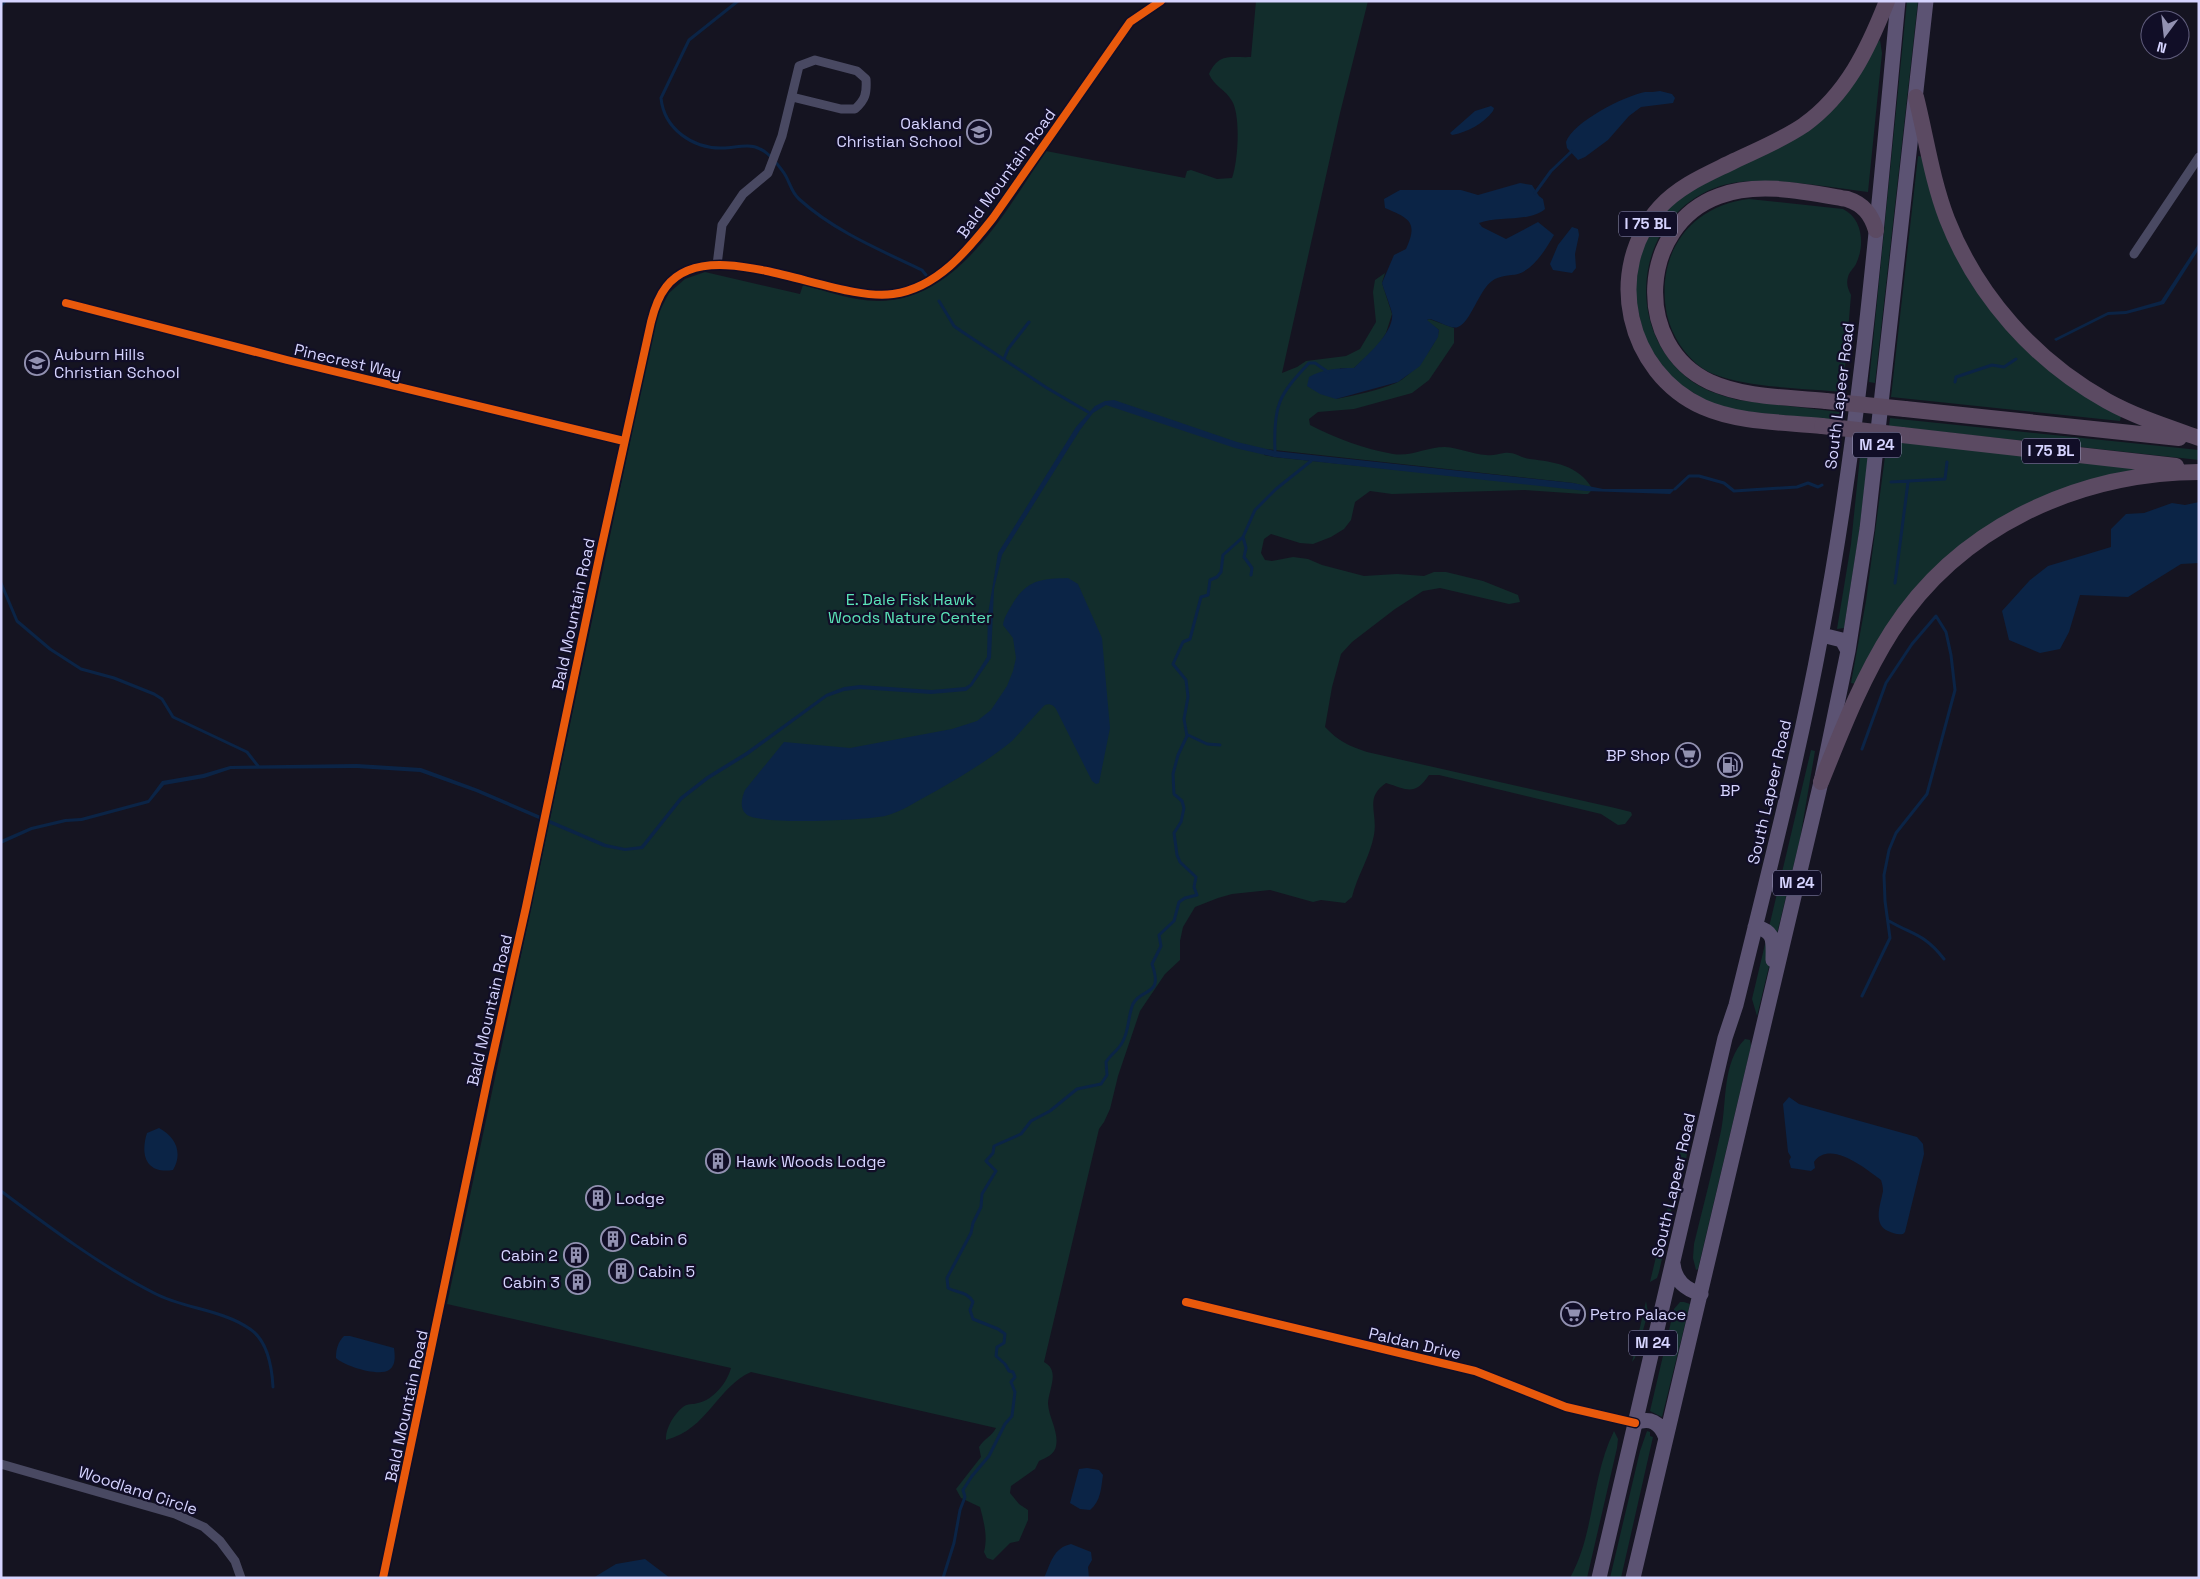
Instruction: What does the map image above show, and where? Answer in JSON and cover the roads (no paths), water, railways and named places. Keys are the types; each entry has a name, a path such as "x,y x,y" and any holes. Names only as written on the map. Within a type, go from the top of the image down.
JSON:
{"highway":[{"name":"I 75 BL","path":"1887,1 1861,60 1836,96 1817,115 1792,132 1699,178 1668,200 1653,217 1644,232 1634,256 1629,278 1628,301 1637,338 1658,373 1679,393 1691,401 1718,412 1744,418 2140,460 2199,470"},
{"path":"1916,97 1935,180 1947,218 1978,280 2005,318 2037,351 2090,392 2144,419 2199,439"},
{"path":"1876,230 1867,211 1856,202 1847,199 1779,190 1741,190 1718,196 1692,211 1674,230 1661,254 1657,266 1654,294 1658,321 1671,349 1694,373 1709,382 1740,392 2199,439"},
{"path":"1821,782 1859,691 1893,630 1922,592 1966,550 2015,517 2047,502 2082,489 2144,475 2199,470"}],"main road":[{"name":"South Lapeer Road","path":"1599,1578 1725,1038 1736,1005 1798,746 1822,635 1852,442 1876,230 1898,1"},
{"path":"1916,97 1926,1"},
{"name":"M 24","path":"1633,1578 1821,782 1848,651 1867,529 1916,97"},
{"path":"1822,635 1842,640 1848,651"},
{"path":"1755,927 1765,929 1773,940 1774,984"},
{"path":"1672,1262 1677,1279 1691,1291 1701,1294"},
{"path":"1634,1423 1647,1420 1654,1421 1660,1425 1666,1438"}],"street":[{"name":"Bald Mountain Road","path":"383,1578 624,441 651,322 660,297 667,285 688,270 716,265 764,270 874,296 914,289 933,279 968,248 993,218 1130,22 1161,1"},
{"path":"716,265 722,225 743,194 768,173 782,136 799,66 815,60 857,70 866,79 867,90 864,100 855,109 840,109 792,97"},
{"path":"2134,254 2199,157"},
{"name":"Pinecrest Way","path":"66,303 287,360 624,441"},
{"name":"Paldan Drive","path":"1186,1302 1474,1371 1566,1406 1634,1423"},
{"name":"Woodland Circle","path":"1,1464 175,1514 204,1527 220,1541 235,1561 241,1578"}],"water":[{"path":"1660,91 1672,94 1675,98 1673,103 1641,107 1629,116 1608,140 1578,160 1567,148 1566,142 1578,126 1600,111 1636,94"},
{"path":"1491,106 1494,108 1493,111 1480,124 1464,132 1452,135 1450,133 1475,111"},
{"path":"1520,183 1532,185 1543,199 1545,209 1531,216 1479,223 1482,227 1506,239 1538,222 1554,235 1529,268 1518,274 1495,279 1487,285 1467,319 1458,327 1455,328 1429,319 1427,320 1439,330 1438,337 1420,366 1398,382 1336,399 1320,394 1307,386 1309,377 1320,372 1354,368 1379,343 1389,328 1392,313 1382,283 1394,255 1406,249 1410,240 1411,226 1405,218 1385,208 1384,199 1400,190 1461,190 1478,195"},
{"path":"1572,227 1578,229 1579,235 1575,254 1576,268 1572,273 1553,270 1550,264 1558,245"},
{"path":"2199,243 2199,249 2164,304 2126,314 2108,315 2056,341 2054,339 2108,312 2126,311 2161,301"},
{"path":"1114,400 1237,442 1275,451 1573,483 1603,489 1675,489 1670,494 1586,491 1274,457 1235,448 1106,405 1093,413 1080,430 1002,555 994,589 991,658 972,686 966,691 931,694 860,689 844,691 827,697 748,755 709,779 682,800 643,849 625,851 604,847 476,792 420,772 357,768 231,769 204,778 164,785 149,803 82,821 66,822 32,830 1,844 1,840 31,827 65,819 81,818 148,800 162,781 203,774 230,766 357,764 421,768 478,789 606,844 625,848 641,846 680,797 707,776 746,752 826,694 844,687 860,685 932,690 965,687 970,684 987,657 988,614 998,553 1076,427 1095,406 1105,401"},
{"path":"2199,502 2199,563 2181,564 2128,597 2080,595 2069,632 2060,649 2040,653 2009,640 2002,611 2030,580 2048,566 2111,547 2111,529 2126,514 2144,513 2172,503 2185,505"},
{"path":"1068,578 1078,584 1102,638 1110,728 1099,783 1096,784 1092,781 1056,709 1052,705 1047,704 1012,741 994,755 936,791 891,814 857,819 790,821 755,818 744,812 742,802 745,790 784,742 850,748 952,729 977,721 991,710 1007,686 1013,671 1016,658 1013,638 1003,625 1013,603 1024,589 1036,582"},
{"path":"1789,1097 1799,1104 1917,1137 1923,1144 1924,1154 1903,1234 1897,1234 1883,1228 1879,1218 1879,1207 1883,1191 1881,1180 1857,1163 1848,1158 1829,1154 1821,1156 1814,1162 1815,1168 1811,1171 1791,1168 1783,1104"},
{"path":"159,1128 170,1136 176,1146 177,1158 173,1170 157,1169 151,1166 145,1155 144,1149 147,1133"},
{"path":"344,1336 394,1348 393,1366 384,1372 378,1372 362,1370 340,1361 336,1358 336,1352"},
{"path":"1079,1469 1099,1470 1103,1475 1098,1498 1090,1510 1080,1509 1070,1503"},
{"path":"1071,1544 1091,1552 1092,1560 1088,1567 1089,1578 1044,1578 1056,1553"},
{"path":"645,1559 670,1578 593,1578 616,1564"}],"waterway":[{"path":"1,6 5,1"},
{"path":"738,1 689,40 661,98 663,109 674,128 691,141 701,145 723,148 751,146 763,151 784,173 796,196 827,221 874,247 922,270 926,275"},
{"path":"1535,193 1551,171 1572,151"},
{"path":"939,301 954,326 1047,388 1088,412"},
{"path":"1004,359 1008,349 1029,322"},
{"path":"1955,382 1956,377 1992,365 2004,367 2016,359"},
{"path":"1275,451 1277,411 1291,384 1309,363 1315,363 1328,372"},
{"path":"943,1578 965,1497 963,1490 989,1456 1005,1424 1012,1416 1015,1392 1011,1382 1015,1377 1013,1372 1009,1371 1005,1364 996,1356 997,1347 1004,1343 1005,1334 998,1329 973,1319 970,1310 973,1302 971,1298 948,1288 947,1278 971,1233 973,1223 981,1207 982,1194 996,1171 986,1161 993,1153 994,1146 1021,1134 1031,1121 1050,1111 1077,1089 1101,1084 1107,1075 1106,1062 1125,1037 1133,1004 1141,995 1150,990 1155,982 1152,964 1161,946 1159,935 1174,921 1179,902 1185,898 1197,895 1194,887 1196,877 1180,862 1177,855 1174,833 1181,822 1184,808 1182,801 1174,794 1173,774 1178,755 1187,736 1184,719 1188,697 1186,680 1173,664 1183,642 1190,639 1201,597 1208,595 1210,580 1217,577 1221,572 1223,555 1243,537 1255,510 1276,489 1311,461"},
{"path":"1891,482 1945,479 1947,462"},
{"path":"1675,489 1689,476 1699,476 1724,483 1734,491 1797,487 1808,483 1818,487 1822,485"},
{"path":"1895,583 1908,482"},
{"path":"1243,537 1246,548 1244,557 1252,568 1251,575"},
{"path":"1,583 17,621 50,649 81,669 114,678 154,694 162,699 173,717 247,752 258,766"},
{"path":"1862,749 1886,683 1912,644 1936,616 1946,632 1955,690 1927,794 1896,833 1889,850 1884,875 1890,938 1862,996"},
{"path":"1188,735 1207,744 1220,745"},
{"path":"1889,921 1931,944 1944,959"},
{"path":"1,1191 114,1271 154,1293 178,1303 227,1317 250,1329 261,1340 268,1355 273,1387"}],"place":[{"name":"Oakland Christian School","path":"979,132"},
{"name":"Auburn Hills Christian School","path":"37,363"},
{"name":"BP Shop","path":"1688,755"},
{"name":"BP","path":"1730,765"},
{"name":"Hawk Woods Lodge","path":"718,1161"},
{"name":"Lodge","path":"598,1198"},
{"name":"Cabin 6","path":"613,1239"},
{"name":"Cabin 2","path":"576,1255"},
{"name":"Cabin 5","path":"621,1271"},
{"name":"Cabin 3","path":"578,1282"},
{"name":"Petro Palace","path":"1573,1314"}],"park label":[{"name":"E. Dale Fisk Hawk Woods Nature Center","path":"910,608"}]}
